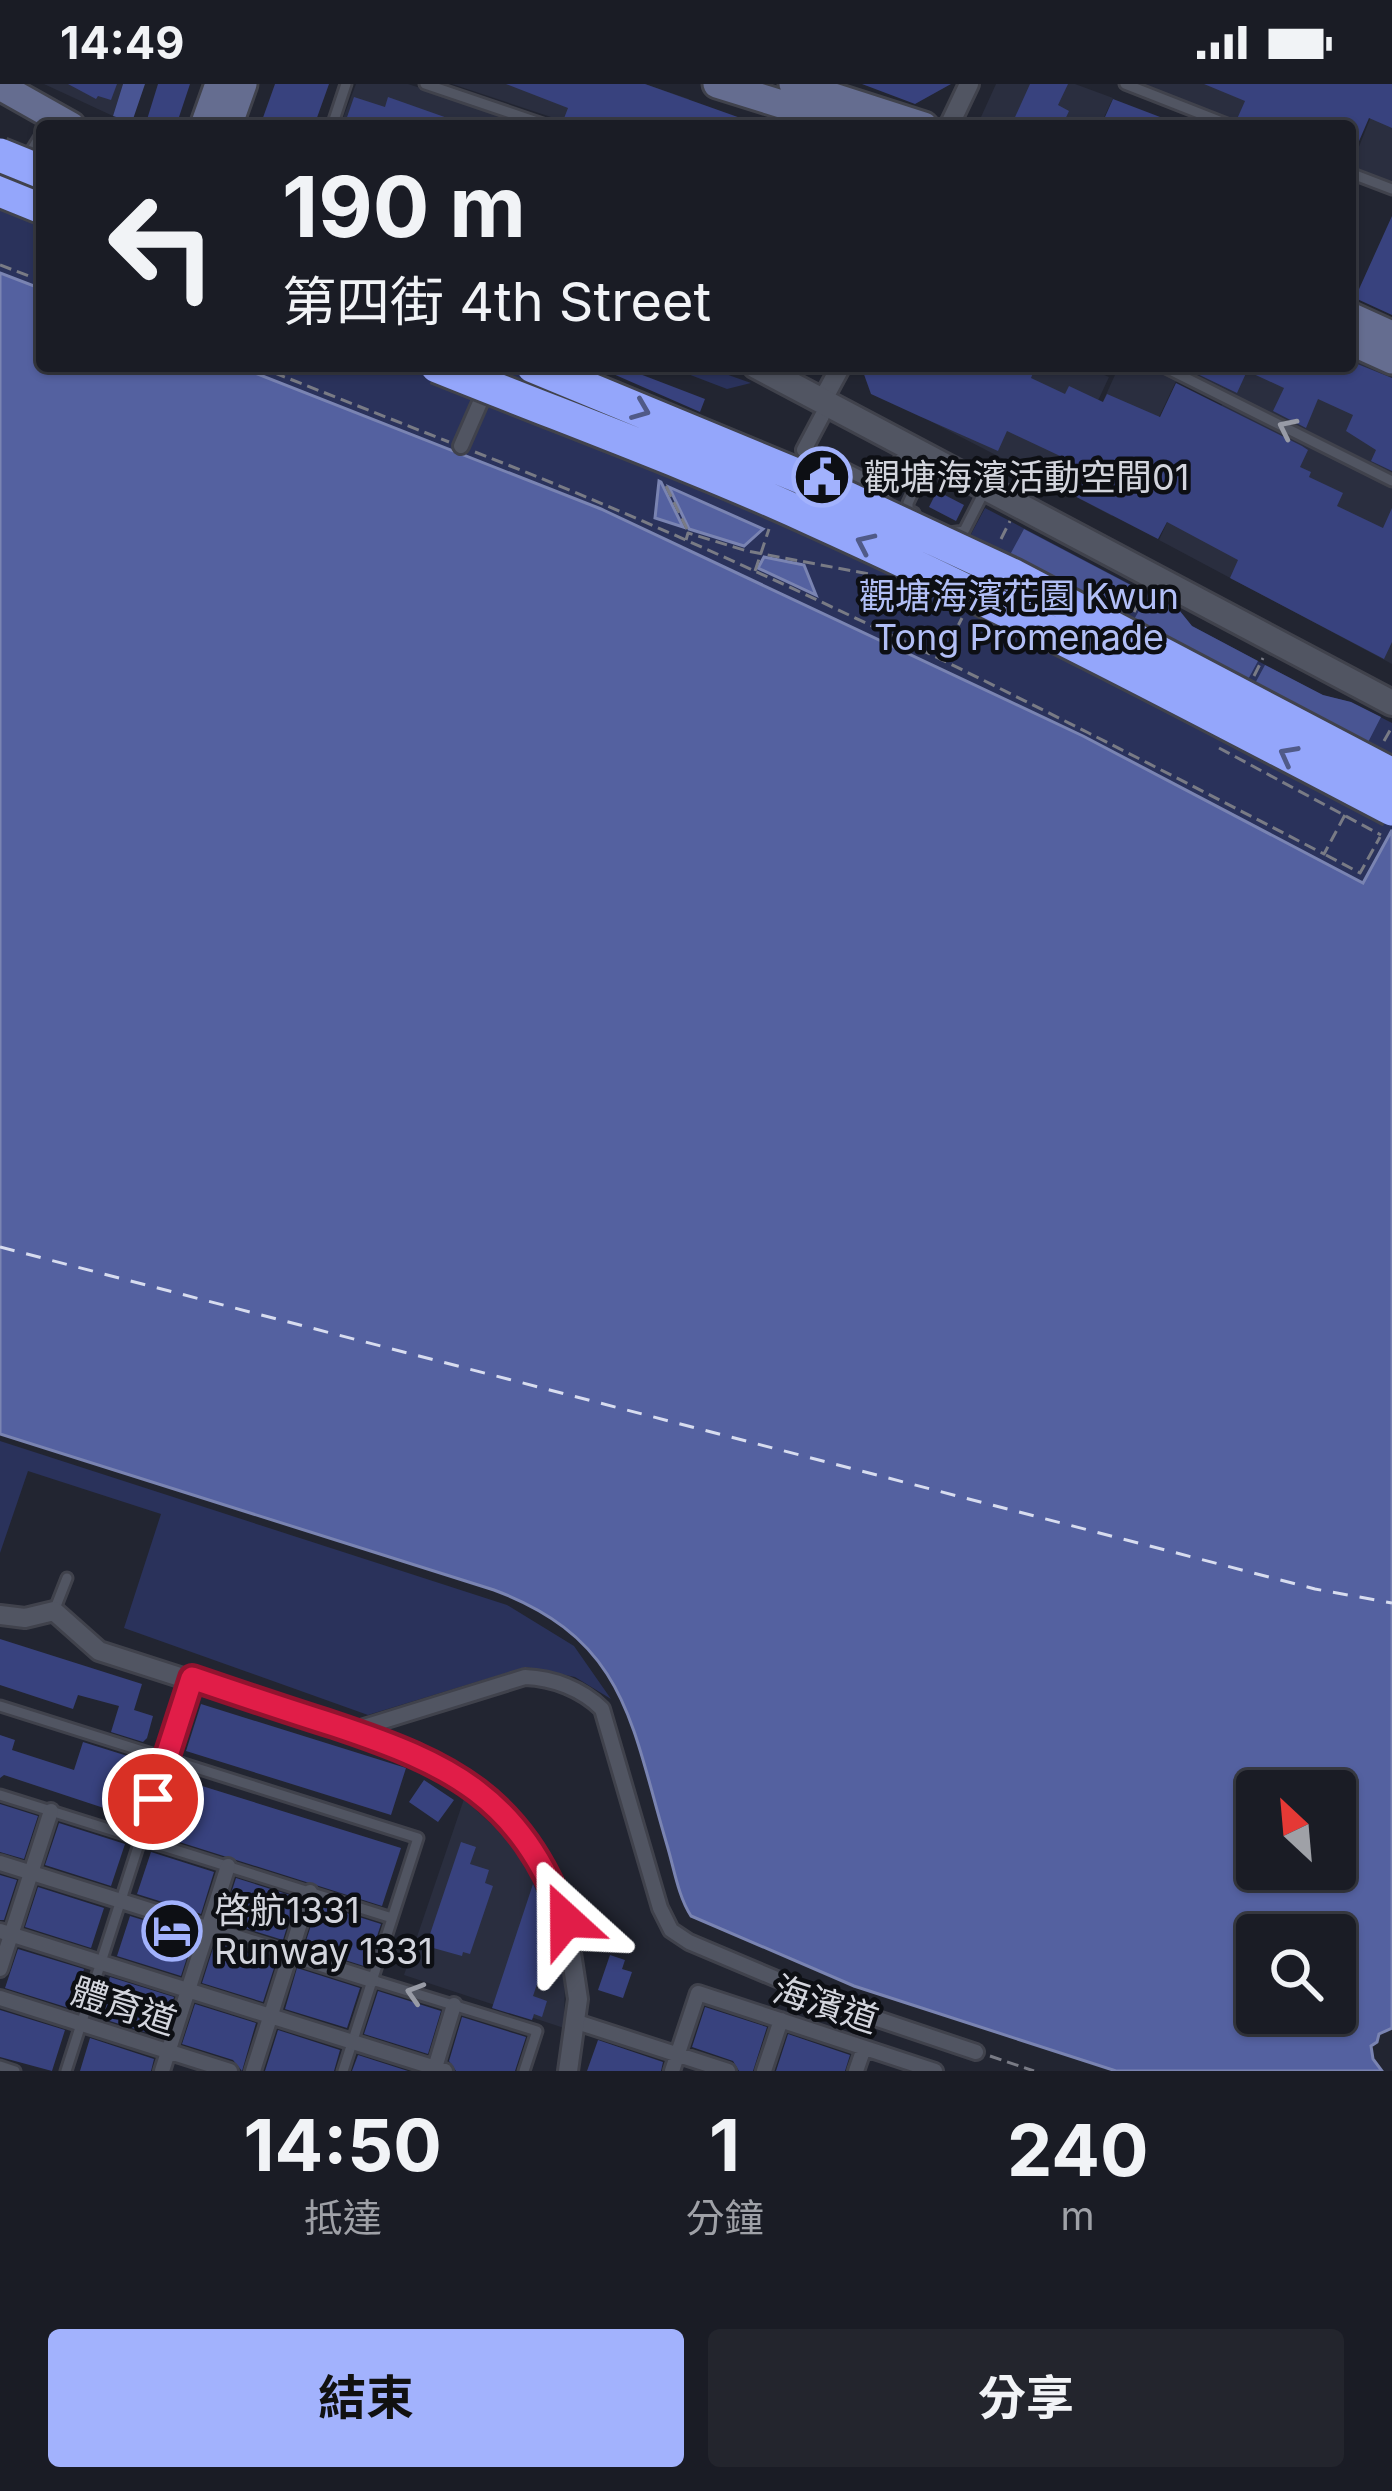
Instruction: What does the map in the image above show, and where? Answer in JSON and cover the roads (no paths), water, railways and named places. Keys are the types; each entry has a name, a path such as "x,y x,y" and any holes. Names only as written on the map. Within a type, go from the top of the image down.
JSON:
{"highway":[{"path":"0,155 36,170"},
{"path":"6,189 36,204"},
{"path":"452,372 646,446 814,519 1087,648 1392,809"},
{"path":"546,372 800,477 1014,576 1387,760"}],"main road":[{"path":"206,120 219,84"},
{"path":"230,120 243,84"},
{"path":"717,84 833,120"},
{"path":"793,84 905,120"},
{"path":"0,86 45,120"},
{"path":"1356,319 1392,334"},
{"path":"1356,344 1392,360"}],"street":[{"path":"952,120 969,84"},
{"path":"6,189 36,150"},
{"path":"461,446 493,372"},
{"path":"765,372 822,409 1392,703"},
{"path":"838,372 804,451 886,491 901,461"},
{"path":"0,1615 25,1618 54,1611 99,1651 438,1763 480,1792 516,1827 545,1870 566,1920 577,1972 577,2022 568,2071"},
{"path":"350,1731 525,1677 582,1693 602,1709 660,1908 671,1930 689,1942 848,2008 976,2052"},
{"path":"0,1969 6,1933 51,1811"},
{"path":"0,1863 372,1980"},
{"path":"162,2071 227,1866"},
{"path":"253,2071 310,1892"},
{"path":"6,1933 438,2070 454,2006"},
{"name":"海濱道","path":"677,2055 698,1993 935,2071"},
{"name":"體育道","path":"0,1998 230,2071"},
{"path":"764,2071 781,2020"},
{"path":"577,2022 728,2071"},
{"path":"856,2071 864,2048"},
{"path":"672,2071 677,2055"}],"lane":[{"path":"334,120 346,84"},
{"path":"425,84 531,120"},
{"path":"1125,84 1217,120"},
{"path":"1356,175 1392,189"},
{"path":"1174,372 1392,481"},
{"path":"923,518 907,507 928,460"},
{"path":"938,526 953,534 964,531 985,490"},
{"path":"54,1611 67,1578"},
{"path":"66,2071 192,1678"},
{"path":"0,1706 418,1838 343,2071"},
{"path":"0,1795 392,1918"},
{"path":"372,1980 537,2031 524,2071"},
{"path":"0,2066 15,2071"}],"place":[{"name":"觀塘海濱活動空間01","path":"822,477"},
{"name":"啓航1331 Runway 1331","path":"172,1931"}],"park label":[{"name":"觀塘海濱花園 Kwun Tong Promenade","path":"1019,616"}]}
